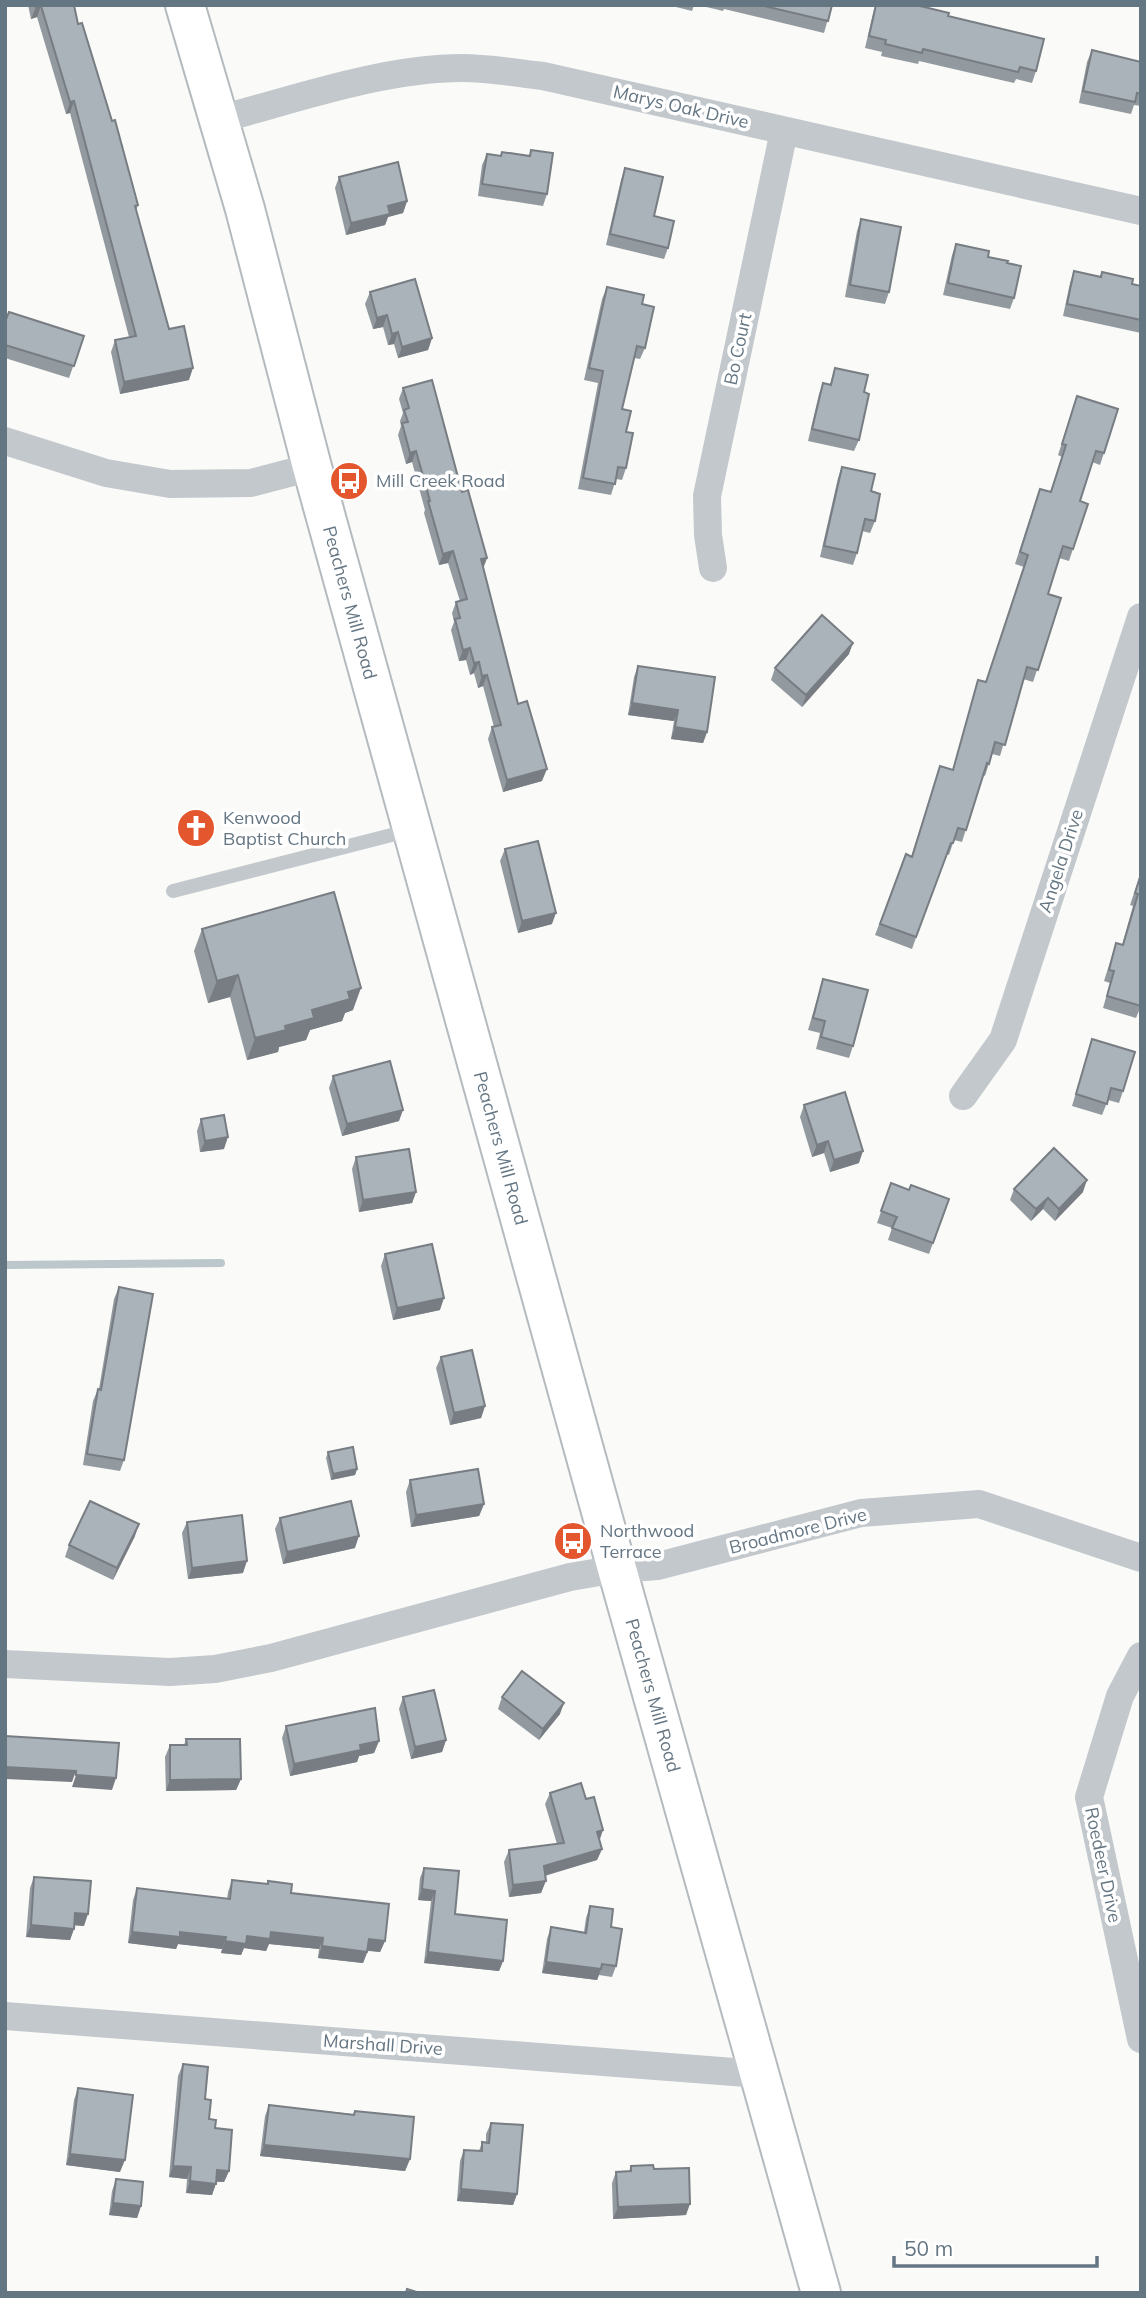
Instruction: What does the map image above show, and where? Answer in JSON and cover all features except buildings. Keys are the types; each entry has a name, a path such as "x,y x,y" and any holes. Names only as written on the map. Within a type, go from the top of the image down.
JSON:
{"main road":[{"name":"Peachers Mill Road","path":"185,5 220,119 412,830 821,2293"}],"street":[{"name":"Marys Oak Drive","path":"220,119 372,79 461,68 543,76 1141,211"},
{"name":"Bo Court","path":"713,568 706,496 784,131"},
{"path":"5,441 106,473 170,484 251,483 312,467"},
{"name":"Angela Drive","path":"963,1096 1003,1040 1141,617"},
{"name":"Broadmore Drive","path":"617,1569 658,1566 861,1513 978,1504 1141,1558"},
{"path":"5,1664 170,1672 215,1669 271,1658 570,1577 617,1569"},
{"name":"Roedeer Drive","path":"1141,1656 1120,1696 1089,1797 1141,2039"},
{"name":"Marshall Drive","path":"5,2016 760,2074"}],"lane":[{"path":"173,891 412,830"}],"waterway":[{"path":"5,1265 221,1263"}],"place":[{"name":"Mill Creek Road","path":"349,481"},
{"name":"Kenwood Baptist Church","path":"196,828"},
{"name":"Northwood Terrace","path":"573,1541"}]}
